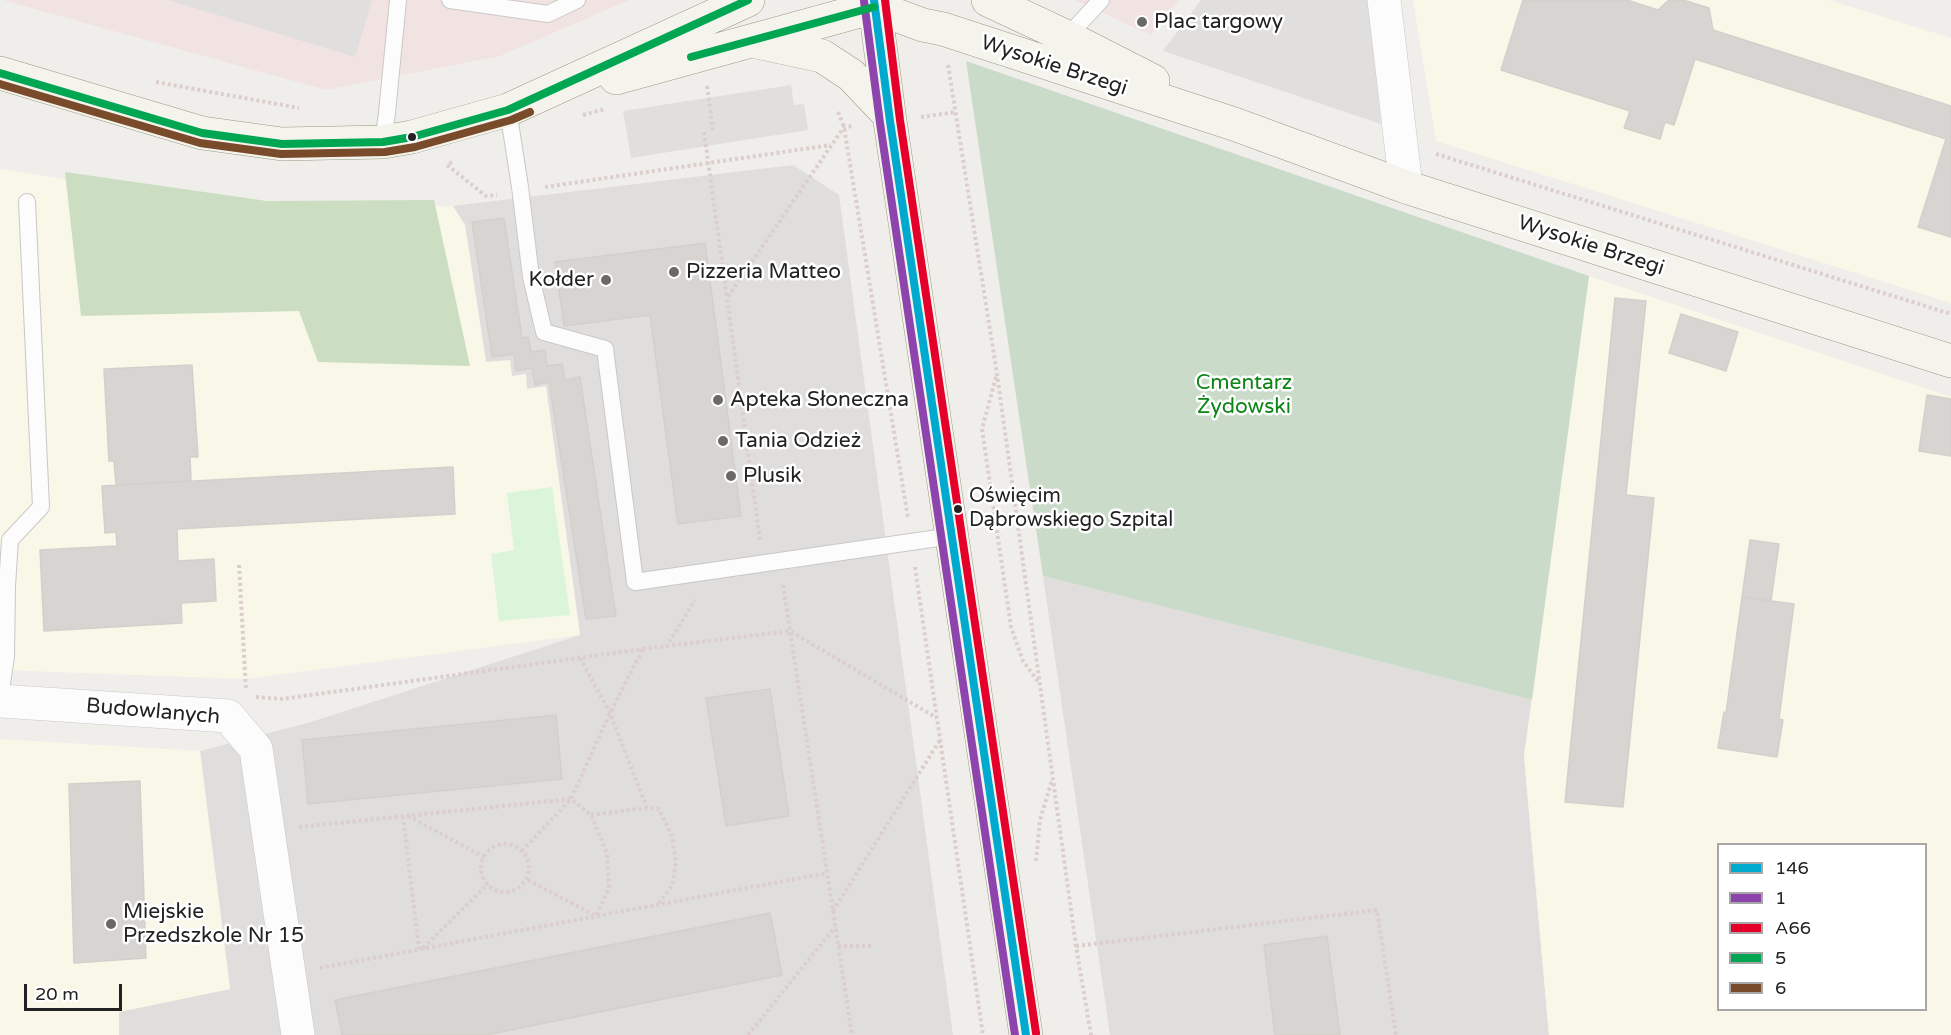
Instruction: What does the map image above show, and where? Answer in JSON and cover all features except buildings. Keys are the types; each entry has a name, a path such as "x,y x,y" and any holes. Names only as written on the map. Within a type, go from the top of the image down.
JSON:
{"street":[{"path":"517,106 748,0"},
{"name":"Wysokie Brzegi","path":"988,0 1067,36 1234,124"},
{"path":"1384,0 1406,187"},
{"path":"0,73 202,134 282,144 383,142 412,137 874,4 1026,1035"},
{"name":"Wysokie Brzegi","path":"874,4 923,25 1234,124 1406,187 1951,361"},
{"path":"752,40 822,56 851,75 889,118"},
{"name":"Budowlanych","path":"0,701 228,716 256,749 298,1035"}],"lane":[{"path":"383,142 398,0"},
{"path":"450,0 548,14 577,0"},
{"path":"1067,36 1101,0"},
{"path":"517,106 520,187 531,277 544,332 605,350 635,582 951,536"},
{"path":"0,696 6,657 10,540 41,507 27,202"}],"path":[{"path":"943,30 997,374 1076,946 1091,1035"},
{"path":"145,80 304,109"},
{"path":"707,82 712,130"},
{"path":"727,298 844,127 889,118 956,112"},
{"path":"844,127 912,541 983,1035"},
{"path":"704,132 727,298 772,562 790,631 852,1035"},
{"path":"1401,143 1951,315"},
{"path":"542,188 832,145"},
{"path":"447,165 486,196 504,194"},
{"path":"997,374 982,429 1011,627 1023,661 1040,685"},
{"path":"239,566 246,697 282,699 790,631 937,718"},
{"path":"666,647 712,571"},
{"path":"522,851 571,799 610,713 643,650"},
{"path":"580,658 610,713 647,808"},
{"path":"833,911 940,740"},
{"path":"1035,862 1040,820 1053,776"},
{"path":"268,830 571,799 591,815 607,853 609,888 596,916"},
{"path":"591,815 647,808 659,809 672,836 676,863 672,886 658,904"},
{"path":"405,816 484,857"},
{"path":"405,816 421,949"},
{"path":"511,844 522,851 529,864 529,873 518,888 500,891 488,884 482,872 484,857 492,847 511,844"},
{"path":"289,974 827,873"},
{"path":"526,879 596,916"},
{"path":"421,949 488,884"},
{"path":"1076,946 1377,910 1396,1035"},
{"path":"748,1035 835,927"},
{"path":"838,946 871,946"}],"shaded area":[{"path":"2,0 629,0 500,56 326,90"},
{"path":"168,0 372,0 355,57"},
{"name":"Plac targowy","path":"1075,0 1179,0 1151,35"},
{"path":"1201,0 1369,0 1381,124 1163,51"},
{"path":"1413,0 1829,0 1951,38 1951,303 1436,141"},
{"path":"791,85 794,105 804,104 808,130 631,158 623,111"},
{"path":"793,165 839,195 953,1035 119,1035 118,1012 230,989 200,751 311,722 580,635 546,387 527,389 512,376 486,363 465,225 453,206"},
{"path":"0,169 255,209 453,206 465,225 486,362 510,360 512,376 526,374 527,389 546,386 580,635 246,679 0,670"},
{"path":"1589,276 1951,397 1951,1035 1549,1035 1524,756"},
{"path":"1043,576 1532,700 1524,756 1549,1035 1110,1035"},
{"name":"Miejskie Przedszkole Nr 15","path":"0,739 200,751 230,989 119,1012 119,1035 0,1035"},
{"path":"903,909 923,1035 872,1035 854,916"}],"green space":[{"name":"Cmentarz Żydowski","path":"966,61 1589,276 1532,700 1043,576"},
{"path":"65,172 267,201 434,200 470,366 318,362 299,311 81,316"},
{"path":"552,487 570,615 499,621 491,554 514,550 507,493"}],"transit line":[{"name":"5","path":"0,73 202,133 282,144 383,142 412,137 508,110 748,0"},
{"name":"146","path":"874,0 1026,1035"},
{"name":"A66","path":"885,0 900,120 1036,1033"},
{"name":"1","path":"864,1 1015,1035"},
{"name":"5","path":"691,57 874,7"},
{"name":"6","path":"0,84 200,143 281,154 385,152 415,147 511,120 530,112"}],"place":[{"name":"Plac targowy","path":"1142,22"},
{"name":"Pizzeria Matteo","path":"674,272"},
{"name":"Kołder","path":"606,280"},
{"name":"Apteka Słoneczna","path":"718,400"},
{"name":"Tania Odzież","path":"723,441"},
{"name":"Plusik","path":"731,476"},
{"name":"Oświęcim Dąbrowskiego Szpital","path":"958,509"},
{"name":"Miejskie Przedszkole Nr 15","path":"111,924"}]}
